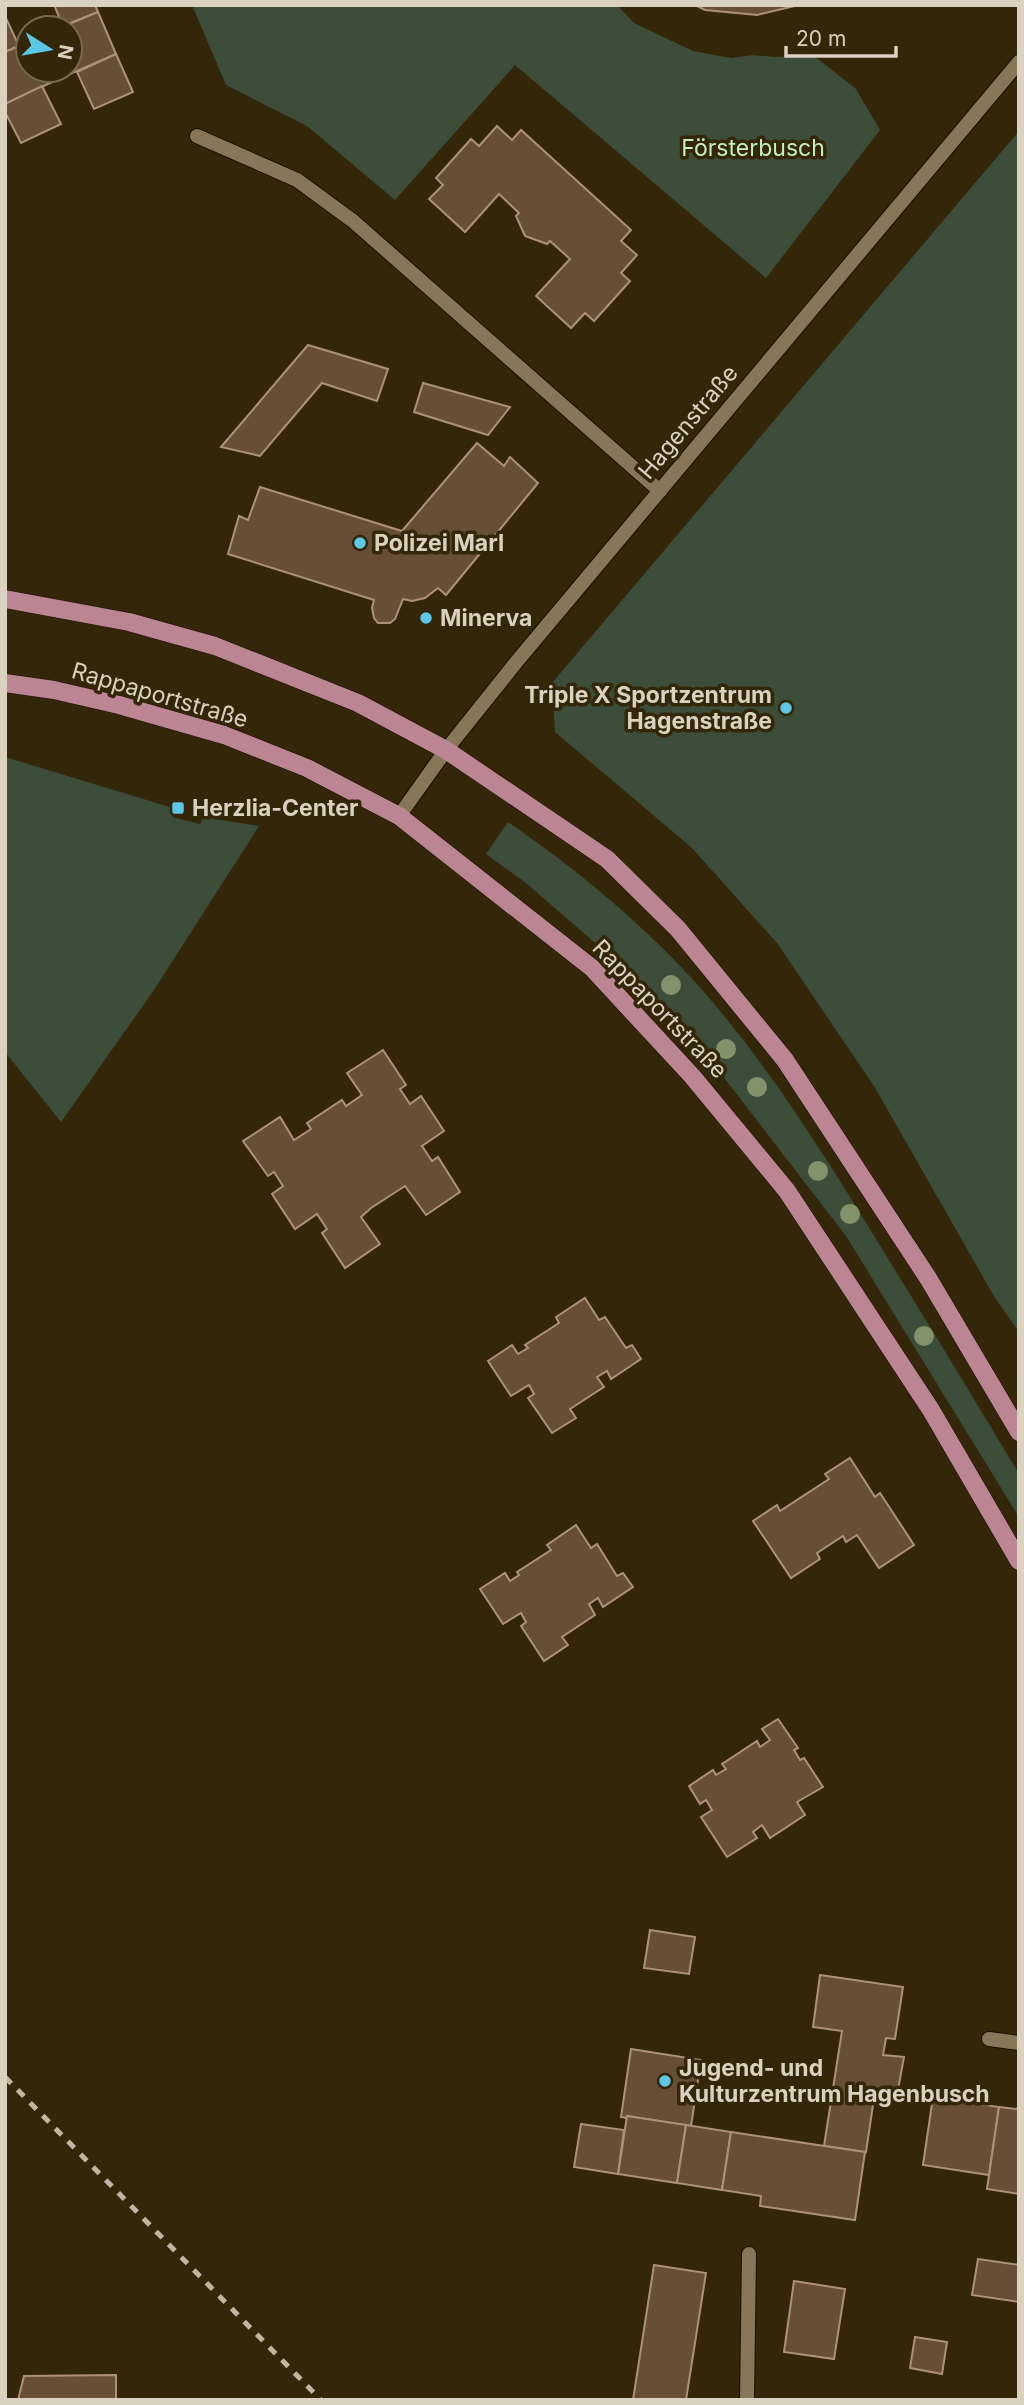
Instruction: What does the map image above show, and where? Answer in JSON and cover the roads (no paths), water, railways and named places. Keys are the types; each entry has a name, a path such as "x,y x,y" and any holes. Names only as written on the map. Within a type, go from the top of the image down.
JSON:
{"main road":[{"path":"5,598 129,622 215,646 358,703 446,750 607,859 678,929 785,1060 928,1278 1019,1432"},
{"name":"Rappaportstraße","path":"5,682 119,705 224,735 306,768 398,816 592,968 692,1076 787,1191 931,1410 1019,1561"}],"street":[{"name":"Hagenstraße","path":"398,816 446,750 1019,62"},
{"path":"197,136 297,180 353,221 660,491"},
{"path":"989,2039 1019,2043"},
{"path":"747,2400 749,2254"}],"railway":[{"path":"5,2077 321,2400"}],"place":[{"name":"Polizei Marl","path":"360,543"},
{"name":"Minerva","path":"426,618"},
{"name":"Triple X Sportzentrum Hagenstraße","path":"786,708"},
{"name":"Herzlia-Center","path":"178,808"},
{"name":"Jugend- und Kulturzentrum Hagenbusch","path":"665,2081"}],"park label":[{"name":"Försterbusch","path":"753,148"}]}
